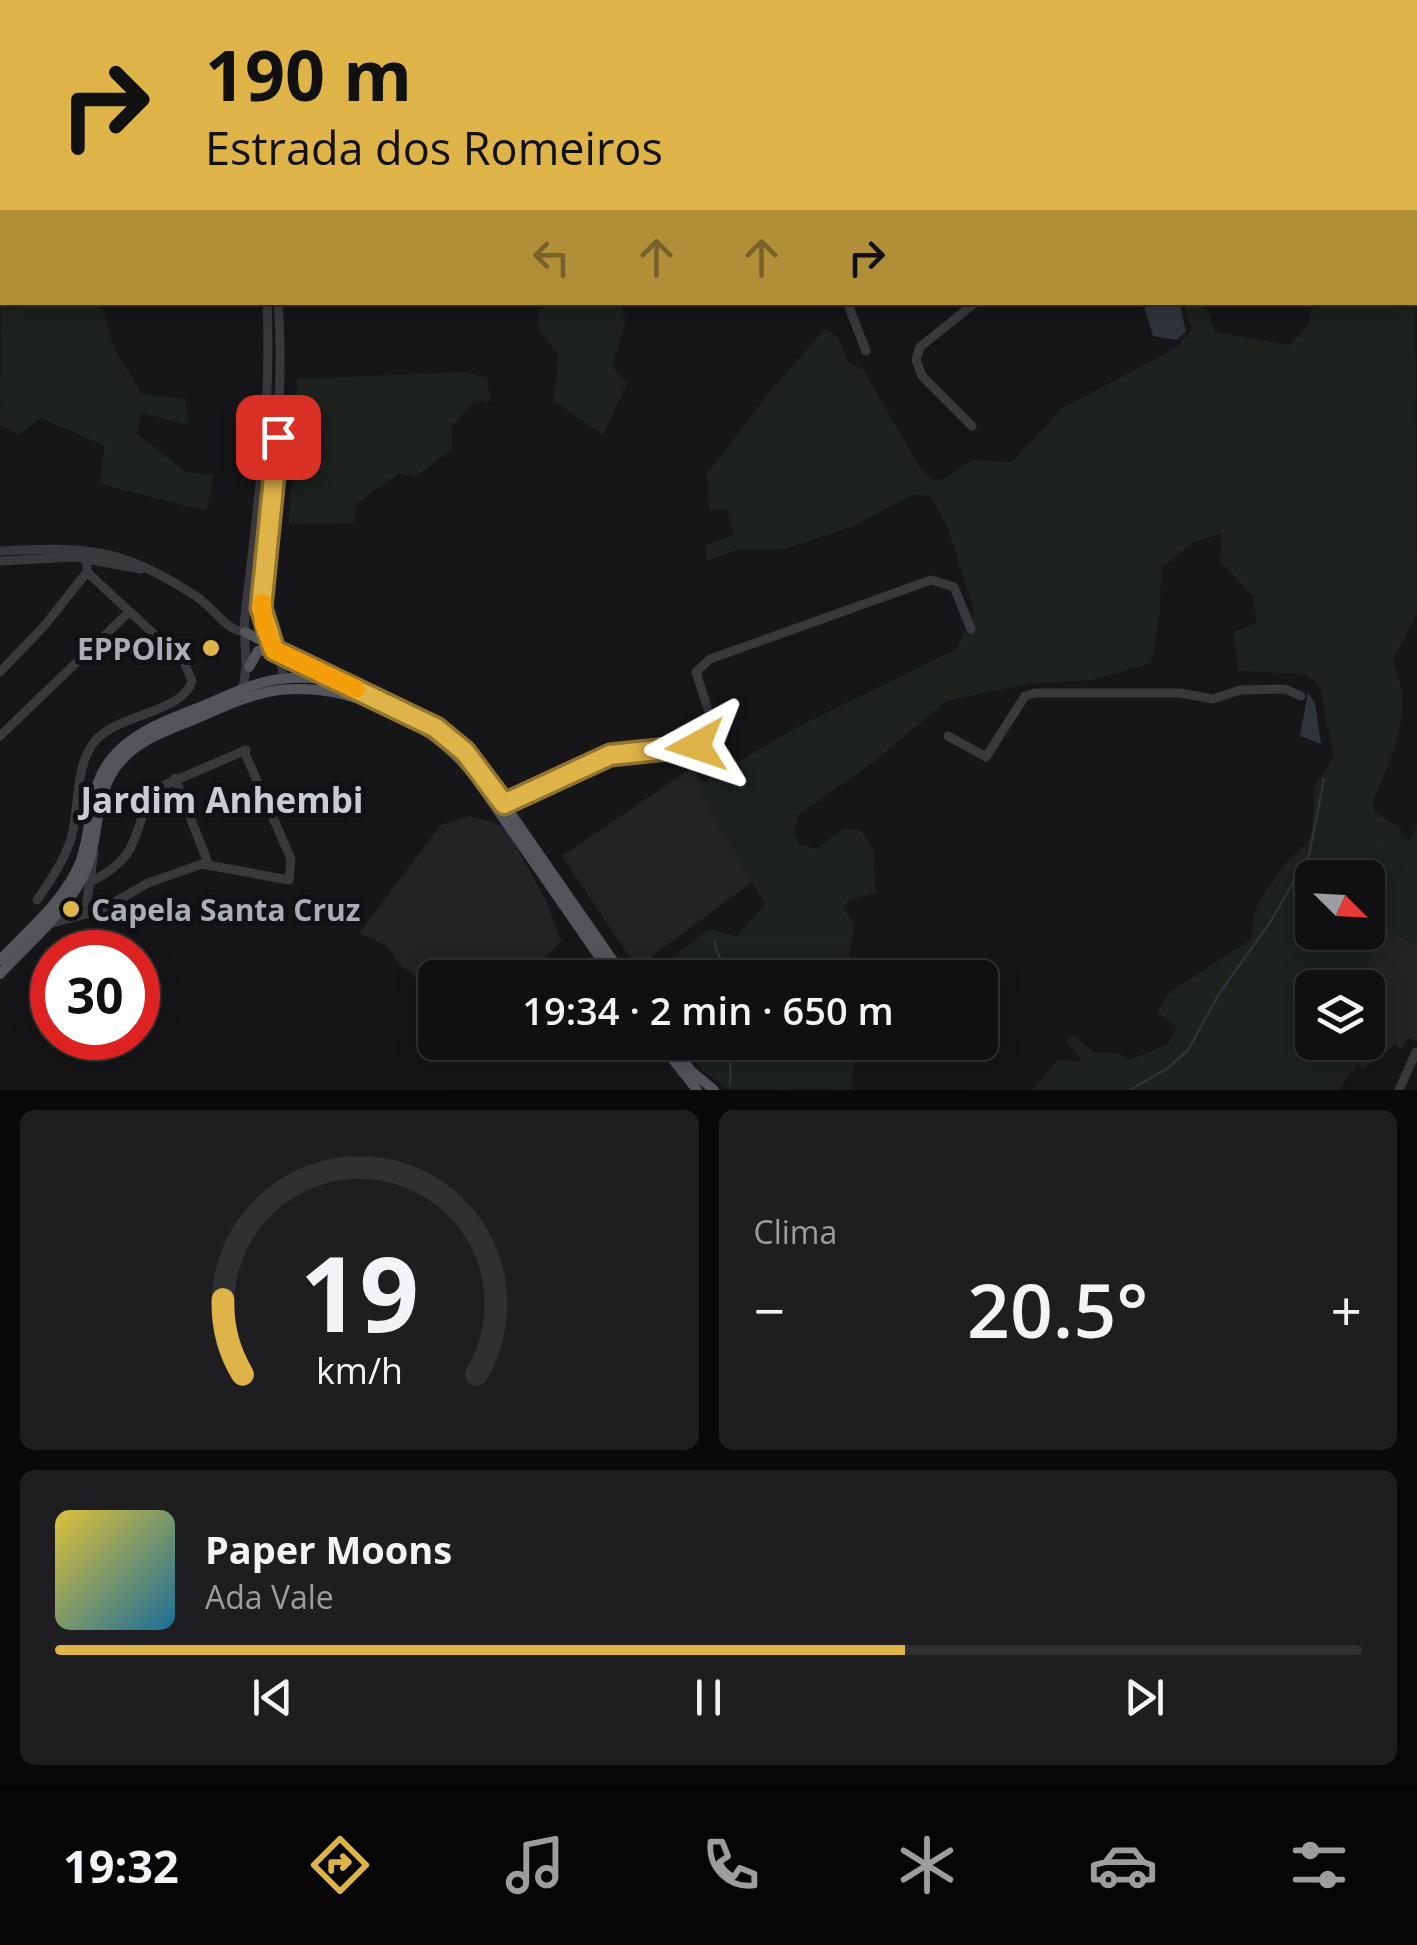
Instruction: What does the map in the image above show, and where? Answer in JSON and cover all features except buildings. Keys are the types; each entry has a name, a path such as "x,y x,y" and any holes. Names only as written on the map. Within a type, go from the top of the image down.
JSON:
{"main road":[{"path":"245,632 447,735 476,764 612,960"},
{"path":"249,667 258,652 274,650"},
{"path":"0,974 78,886 94,842 104,789 123,758 166,731 282,678 315,679 354,688"},
{"path":"0,960 70,882 83,852 96,786 117,752 152,728 244,694 295,689 332,692 367,703 441,742 474,776 602,960"},
{"path":"674,1060 697,1090"},
{"path":"683,1060 714,1090"}],"street":[{"path":"244,694 249,667 245,632 265,446 267,305"},
{"path":"278,305 277,457 261,608 282,664 282,678"},
{"path":"849,305 866,350"},
{"path":"972,305 920,347 916,360 922,376 972,426"},
{"path":"0,551 120,555 213,608 234,630 245,632"},
{"path":"0,561 56,553 160,575"},
{"path":"37,900 71,838 84,765 93,743 112,727 176,701 190,688 189,668 88,572 87,558"},
{"path":"0,672 45,626 88,572"},
{"path":"504,804 610,755 702,743 712,722 696,672 710,659 931,580 954,587 970,629"},
{"path":"0,736 128,614"},
{"path":"948,736 986,757 1025,696 1034,692 1180,693 1213,699 1245,689 1285,689 1301,696"},
{"path":"45,926 109,906 148,882 208,863 291,878 291,859 246,750 175,778 156,792 124,862 92,881"},
{"path":"175,778 208,863"},
{"path":"85,914 94,842"},
{"path":"1399,1090 1417,1052 1405,1044"}],"shaded area":[{"path":"1,305 102,305 115,350 142,394 186,399 188,425 142,413 136,433 186,472 214,475 206,511 100,484 105,446 41,418 19,435 0,425"},
{"path":"540,305 621,305 626,322 612,367 627,383 603,435 553,400 559,356 538,328"},
{"path":"1144,305 1180,305 1186,332 1176,340 1153,336"},
{"path":"1184,305 1206,305 1215,332 1290,345 1309,324 1313,305 1415,305 1417,613 1392,661 1402,697 1401,715 1393,751 1372,803 1375,812 1401,829 1401,836 1409,841 1417,826 1417,944 1385,929 1385,860 1295,860 1295,950 1373,950 1366,970 1295,970 1295,1060 1355,1060 1358,1063 1339,1090 1033,1090 1057,1060 1083,1061 1066,1042 1073,1035 1096,1053 1118,1053 1129,1060 1167,1045 1177,1027 1157,1012 1170,992 1250,940 1257,905 1283,866 1311,838 1315,785 1334,756 1319,684 1304,674 1239,671 1233,632 1257,623 1253,596 1220,561 1222,533 1193,543 1161,568 1160,614 1151,663 1092,680 1028,684 946,701 874,762 798,815 794,833 799,844 816,849 843,829 861,830 873,849 876,893 851,899 843,907 854,924 849,960 669,960 709,929 736,936 765,904 701,797 703,782 801,725 957,649 974,612 948,528 930,496 913,495 851,527 785,549 737,550 706,561 705,546 734,534 726,509 709,510 707,474 771,390 826,328 838,338 848,362 863,369 920,468 932,480 941,480 973,460 1012,462 1061,409 1177,347 1192,329"},
{"path":"465,372 487,378 490,402 475,400 452,426 452,449 415,477 399,473 356,504 354,523 289,524 297,379"},
{"path":"1308,692 1315,703 1321,744 1300,736"},
{"path":"693,767 760,876 648,960 632,960 562,856"},
{"path":"470,816 498,824 509,833 547,903 561,941 543,960 418,960 418,977 403,968 385,945 359,933 441,825"},
{"path":"1385,929 1417,944 1417,1041 1409,1038 1401,1050 1395,1045 1385,1052 1385,970 1366,970 1373,950 1385,950"},
{"path":"694,1060 854,1060 851,1089 729,1090"},
{"path":"1355,1060 1375,1060 1363,1069"}],"waterway":[{"path":"1130,1090 1168,1068 1188,1050 1219,994 1271,921 1309,855 1324,779"},
{"path":"714,941 720,960"},
{"path":"730,1085 731,1060"}],"slow traffic":[{"path":"262,603 266,633 274,650 356,689"}],"place":[{"name":"EPPOlix","path":"211,648"},
{"name":"Capela Santa Cruz","path":"71,909"}],"district":[{"name":"Jardim Anhembi","path":"222,799"}],"route":[{"path":"278,437 261,608 274,650 412,714 447,735 482,772 504,804 610,755 696,746"}]}
